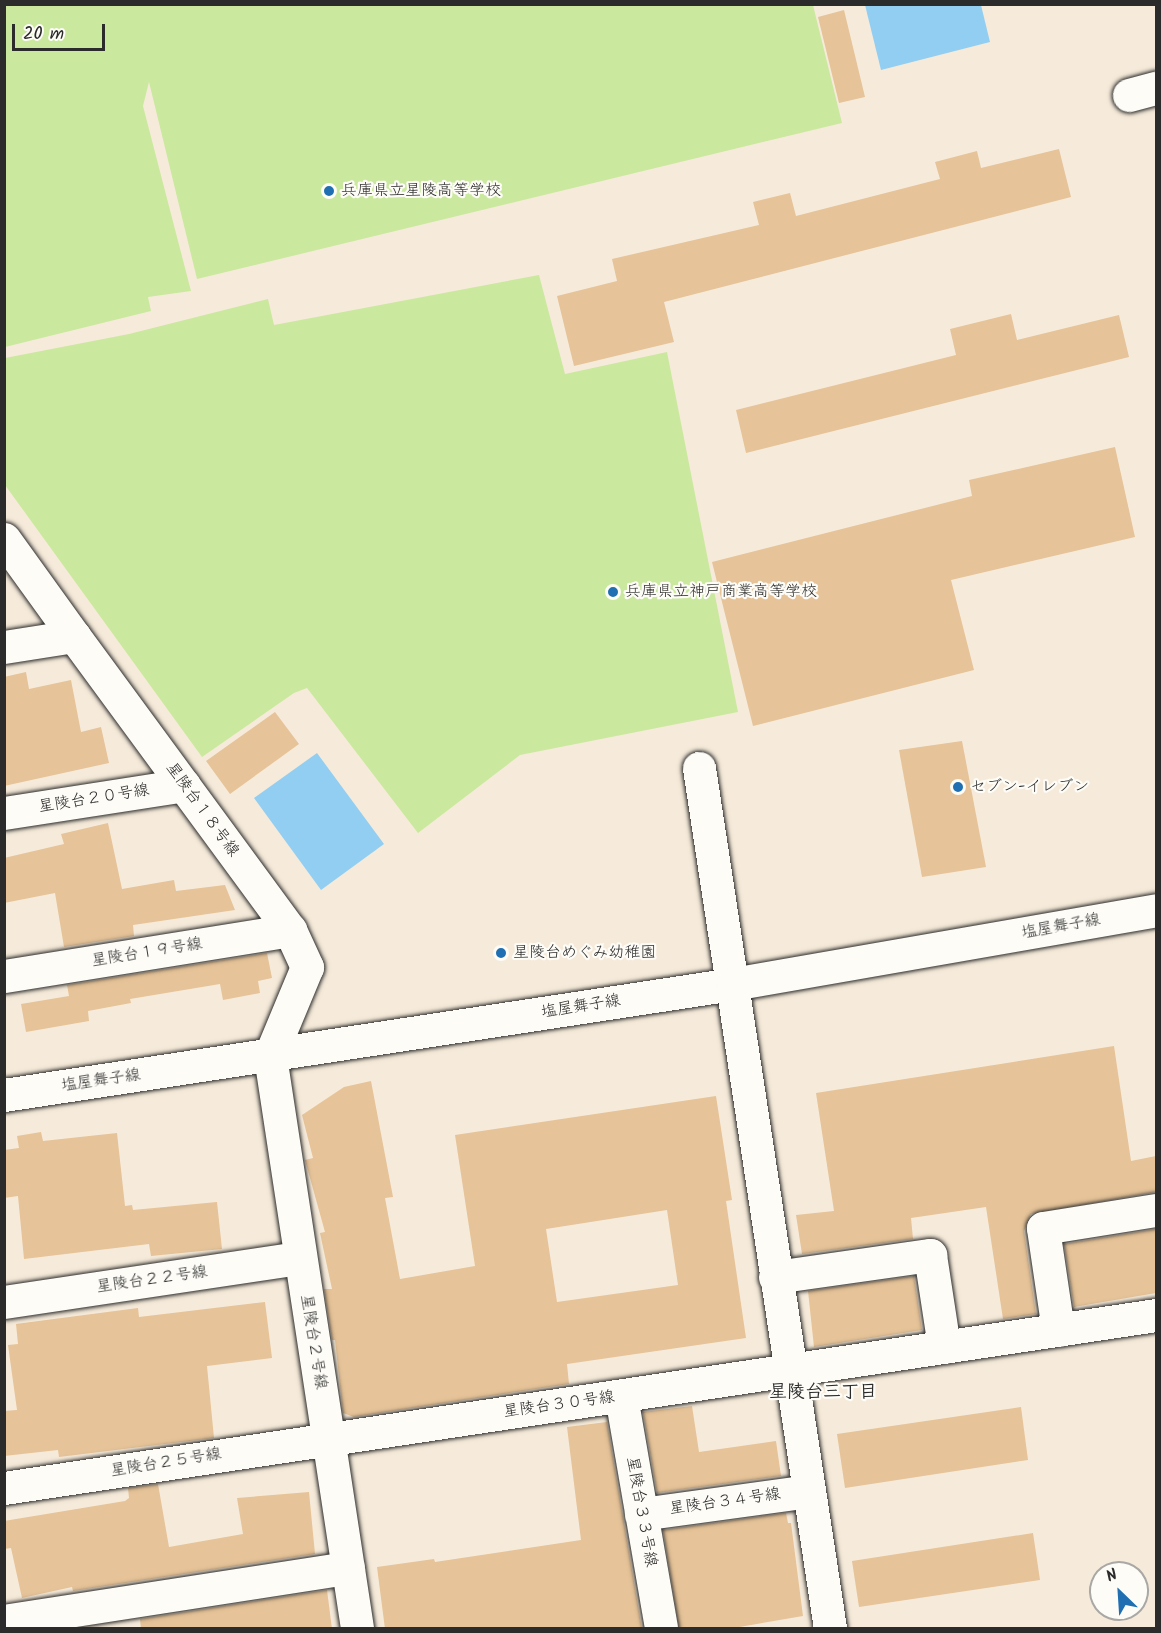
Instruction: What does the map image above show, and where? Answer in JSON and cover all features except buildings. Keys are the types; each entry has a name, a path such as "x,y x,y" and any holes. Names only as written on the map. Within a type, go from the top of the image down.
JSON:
{"street":[{"name":"星陵台１８号線","path":"4,539 290,930 307,967 270,1056"},
{"path":"4,646 74,636"},
{"path":"699,768 791,1372 808,1491 823,1628"},
{"name":"星陵台２０号線","path":"4,813 184,785"},
{"name":"塩屋舞子線","path":"4,1095 733,984 1156,910"},
{"name":"星陵台１９号線","path":"4,976 290,930"},
{"name":"星陵台２号線","path":"270,1056 357,1629"},
{"path":"1058,1330 1043,1228 1156,1210"},
{"path":"775,1276 930,1255 945,1347"},
{"name":"星陵台２２号線","path":"4,1302 300,1258"},
{"name":"星陵台３０号線","path":"328,1438 791,1372 1156,1315"},
{"name":"星陵台３３号線","path":"621,1396 661,1629"},
{"name":"星陵台２５号線","path":"4,1488 328,1438"},
{"name":"星陵台３４号線","path":"642,1514 808,1491"},
{"path":"4,1621 348,1568"}],"green space":[{"name":"兵庫県立星陵高等学校","path":"4,5 813,5 842,123 197,279 149,82 143,106 191,291 148,297 151,311 5,347"},
{"path":"539,275 565,374 667,352 738,712 520,755 418,833 307,688 294,693 202,757 5,485 5,358 129,334 268,299 274,325"}],"water":[{"path":"865,5 981,5 990,42 881,70"},
{"path":"317,753 384,844 321,890 254,798"}],"place":[{"name":"兵庫県立星陵高等学校","path":"329,191"},
{"name":"兵庫県立神戸商業高等学校","path":"613,592"},
{"name":"セブン-イレブン","path":"958,787"},
{"name":"星陵台めぐみ幼稚園","path":"501,953"}],"district":[{"name":"星陵台三丁目","path":"823,1393"}]}
